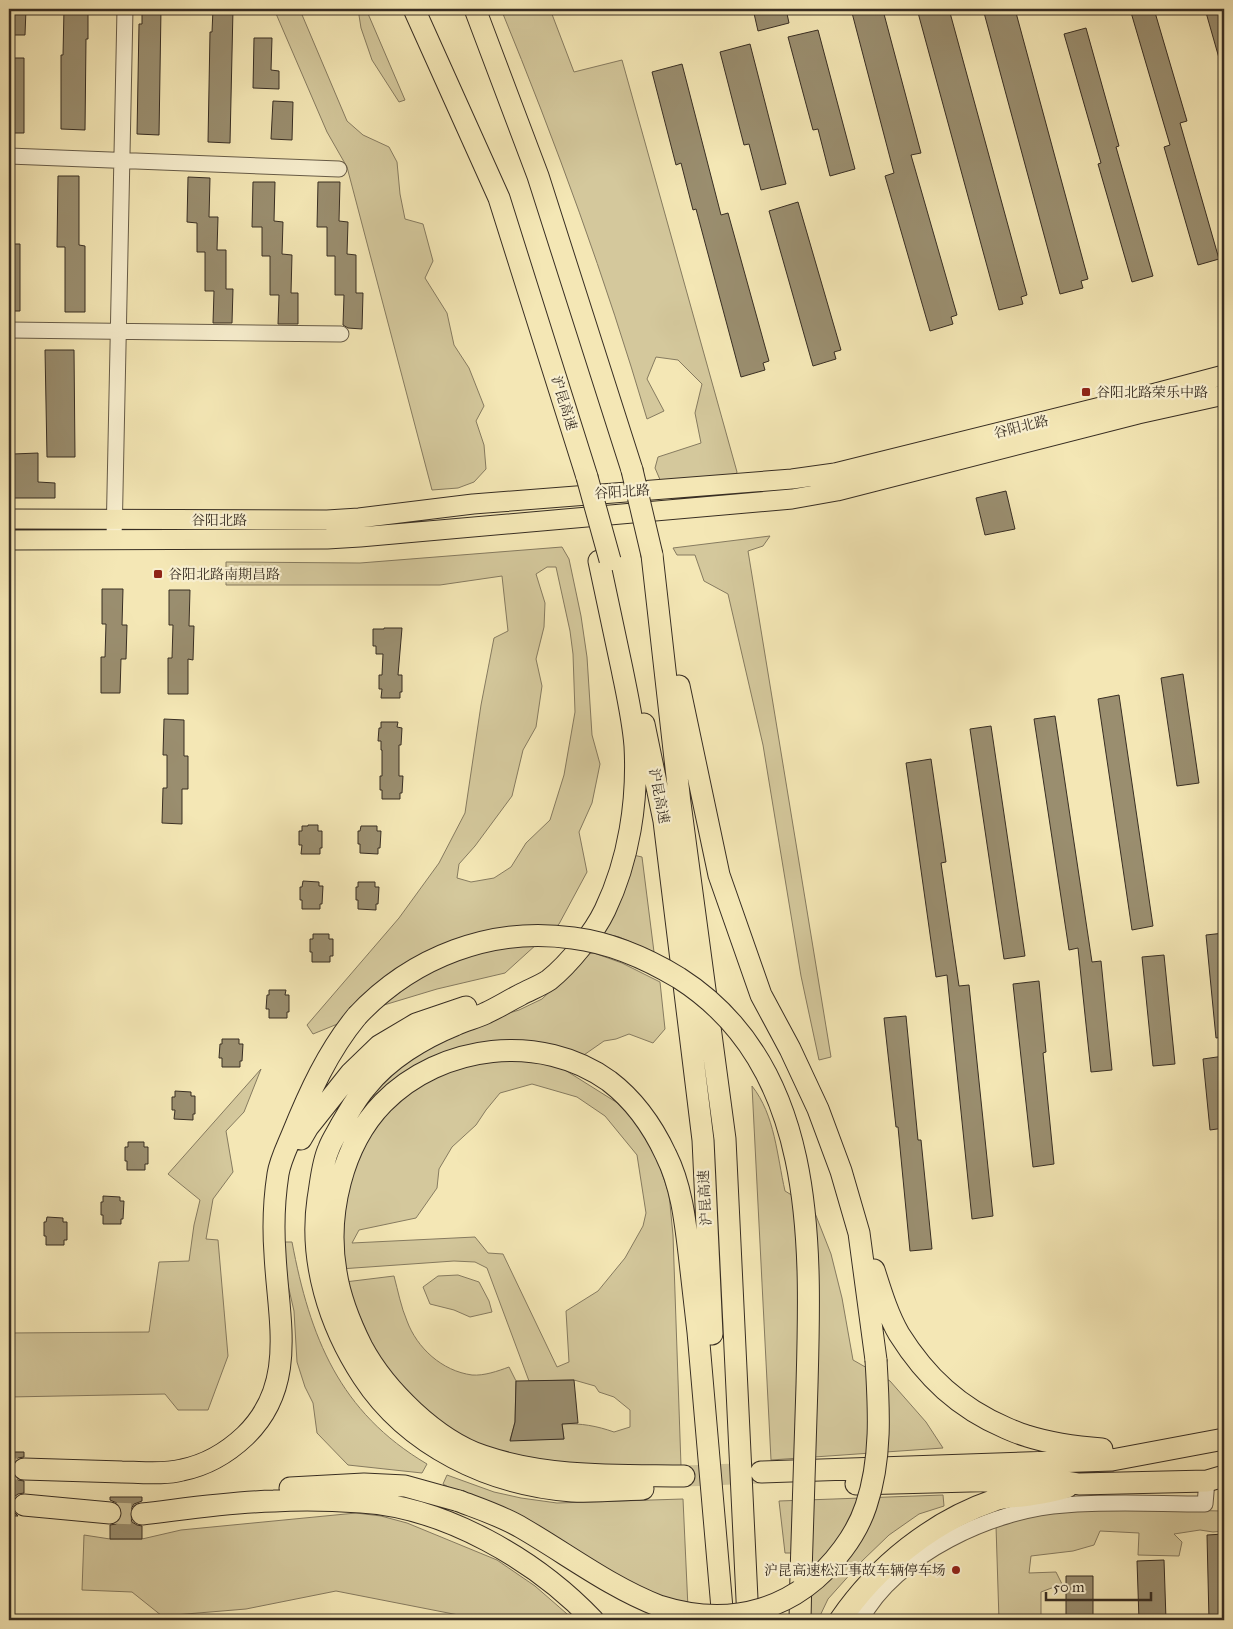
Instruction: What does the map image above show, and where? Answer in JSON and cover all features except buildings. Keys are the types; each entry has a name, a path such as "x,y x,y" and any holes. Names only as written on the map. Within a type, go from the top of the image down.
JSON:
{"highway":[{"name":"沪昆高速","path":"414,9 500,198 584,478 605,560 664,820 703,1140 724,1620"},
{"name":"沪昆高速","path":"475,9 538,176 632,470 652,555 680,803 725,1139 748,1620"},
{"path":"593,1620 552,1582 516,1557 478,1536 439,1520 401,1508 362,1502 274,1500 142,1514 274,1489 364,1484 405,1486 459,1501 520,1527 631,1595 662,1607 716,1617 760,1612 783,1603 808,1587 832,1564 851,1538 866,1508 873,1481 877,1455 879,1409 876,1360 859,1234 841,1172 818,1109 761,995 719,875 652,555"},
{"path":"605,560 635,746 635,787 622,869 604,913 579,950 548,980 484,1014 454,1025 423,1041 390,1062 365,1087 328,1149 316,1211 316,1242 319,1265 330,1311 338,1333 352,1360 368,1385 391,1411 414,1432 444,1453 506,1480 573,1491 685,1482 575,1475 543,1471 480,1455 452,1440 425,1422 402,1401 381,1376 366,1354 353,1329 336,1271 334,1213 339,1185 348,1157 363,1130 382,1104 406,1084 433,1068 461,1057 490,1051 550,1054 580,1065 608,1081 632,1103 652,1128 668,1158 679,1188 694,1297 724,1620"},
{"path":"24,1469 156,1473 181,1471 207,1463 232,1448 255,1426 271,1399 280,1371 282,1340 274,1228 278,1172 323,1066 336,1045 357,1016 386,989 405,974 449,952 517,936 539,935 585,940 629,952 651,961 694,988 732,1023 764,1068 775,1092 793,1143 803,1196 808,1248 809,1310 800,1620"},
{"path":"275,1201 295,1151 308,1127 351,1073 379,1046 416,1024 482,1002 513,998"},
{"path":"859,1234 870,1255 882,1295 899,1333 923,1368 952,1397 988,1420 1026,1436 1068,1446 1145,1455"},
{"path":"1215,1478 1079,1484 1048,1479 762,1479 1112,1460 1224,1439"},
{"path":"840,1620 875,1576 911,1545 952,1519 997,1500 1049,1493 1079,1484"},
{"path":"24,1505 110,1513"}],"main road":[{"name":"谷阳北路","path":"9,519 351,518 473,504 792,479 844,470 1224,375"},
{"name":"谷阳北路","path":"9,540 360,538 792,499 837,491 1138,414 1224,395"}],"street":[{"path":"114,540 125,9"},
{"path":"9,156 339,169"},
{"path":"9,330 341,334"},
{"path":"861,1620 873,1599 911,1563 932,1549 998,1519 1038,1508 1064,1504 1205,1504 1215,1478"}],"shaded area":[{"path":"274,9 301,9 347,121 363,135 389,147 397,162 405,219 423,224 433,261 425,278 447,313 454,345 469,368 484,406 476,421 484,445 486,469 474,482 458,488 432,490 347,167 327,132"},
{"path":"358,9 366,9 405,100 399,102 372,60 361,28"},
{"path":"501,9 550,9 574,72 622,60 737,472 734,480 664,489 655,468 658,457 701,443 695,413 702,384 678,360 656,357 647,379 664,411 647,419 615,315 579,212"},
{"path":"770,536 763,546 748,551 831,1057 819,1060 801,976 763,745 728,594 704,581 695,555 677,555 673,548"},
{"path":"562,547 569,559 581,616 587,657 592,735 600,764 592,803 579,832 587,872 559,924 505,973 437,989 384,1005 313,1034 307,1025 399,918 439,863 465,813 481,705 494,638 508,631 502,576 440,585 226,585 226,562 360,563","holes":["547,567 556,567 570,631 573,654 575,712 564,775 550,820 526,843 511,867 494,878 471,882 457,878 459,864 475,846 512,796 523,750 536,727 542,686 536,659 544,627 545,603 536,574"]},
{"path":"633,855 642,857 654,952 619,937 602,933"},
{"path":"594,953 622,963 660,982 665,1029 653,1043 629,1034 604,1041 581,1057 532,1042 400,1079 361,1103 397,1064 477,1023 519,1010 542,999 563,979 583,954"},
{"path":"496,1060 522,1060 547,1064 565,1070 616,1102 633,1118 651,1140 669,1194 673,1235 681,1466 581,1468 514,1460 438,1425 383,1370 345,1282 394,1276 411,1331 432,1357 451,1369 461,1373 477,1375 509,1367 516,1381 515,1422 510,1440 564,1439 562,1424 589,1425 614,1432 630,1427 630,1410 614,1397 599,1392 595,1386 574,1380 529,1381 487,1268 475,1262 454,1261 340,1269 339,1214 363,1141 394,1104 453,1067","holes":["532,1084 577,1097 605,1116 637,1155 646,1213 643,1226 625,1258 598,1291 566,1311 569,1362 557,1367 503,1254 488,1253 475,1237 352,1243 359,1230 416,1218 437,1188 439,1169 452,1147 476,1125 500,1093"]},
{"path":"261,1069 244,1112 226,1131 233,1172 213,1199 206,1239 218,1240 228,1356 208,1410 178,1410 165,1394 9,1397 9,1333 149,1332 159,1262 189,1261 200,1200 168,1174"},
{"path":"752,1086 766,1110 777,1150 785,1191 813,1208 831,1254 842,1298 853,1360 890,1381 926,1422 943,1448 771,1460"},
{"path":"281,1242 292,1242 308,1309 319,1340 333,1369 350,1396 371,1421 397,1443 427,1464 422,1473 348,1465 317,1433 313,1403 305,1387 297,1362 294,1311 282,1259"},
{"path":"458,1275 479,1282 489,1301 492,1312 470,1317 454,1310 430,1304 423,1287 438,1276"},
{"path":"447,1475 494,1492 557,1503 683,1499 688,1608 661,1603 443,1484"},
{"path":"943,1495 944,1506 919,1514 889,1535 862,1561 828,1599 818,1620 808,1620 807,1553 785,1553 779,1501"},
{"path":"1106,1509 1224,1511 1224,1531 1200,1530 1174,1534 1182,1542 1179,1556 1138,1555 1139,1533 1100,1531 1094,1545 1073,1551 1031,1556 1029,1573 1056,1572 1062,1584 1041,1592 1041,1620 999,1620 996,1526 1036,1514"},
{"path":"356,1513 381,1516 407,1523 497,1560 535,1586 574,1620 484,1620 336,1591 246,1609 162,1616 132,1592 82,1590 84,1535 110,1539 142,1539 181,1530"}],"tunnel":[{"path":"9,1469 24,1469"},
{"path":"684,1476 759,1473"},
{"path":"110,1513 142,1514"}],"place":[{"name":"谷阳北路荣乐中路","path":"1086,392"},
{"name":"谷阳北路南期昌路","path":"158,574"},
{"name":"沪昆高速松江事故车辆停车场","path":"956,1570"}]}
